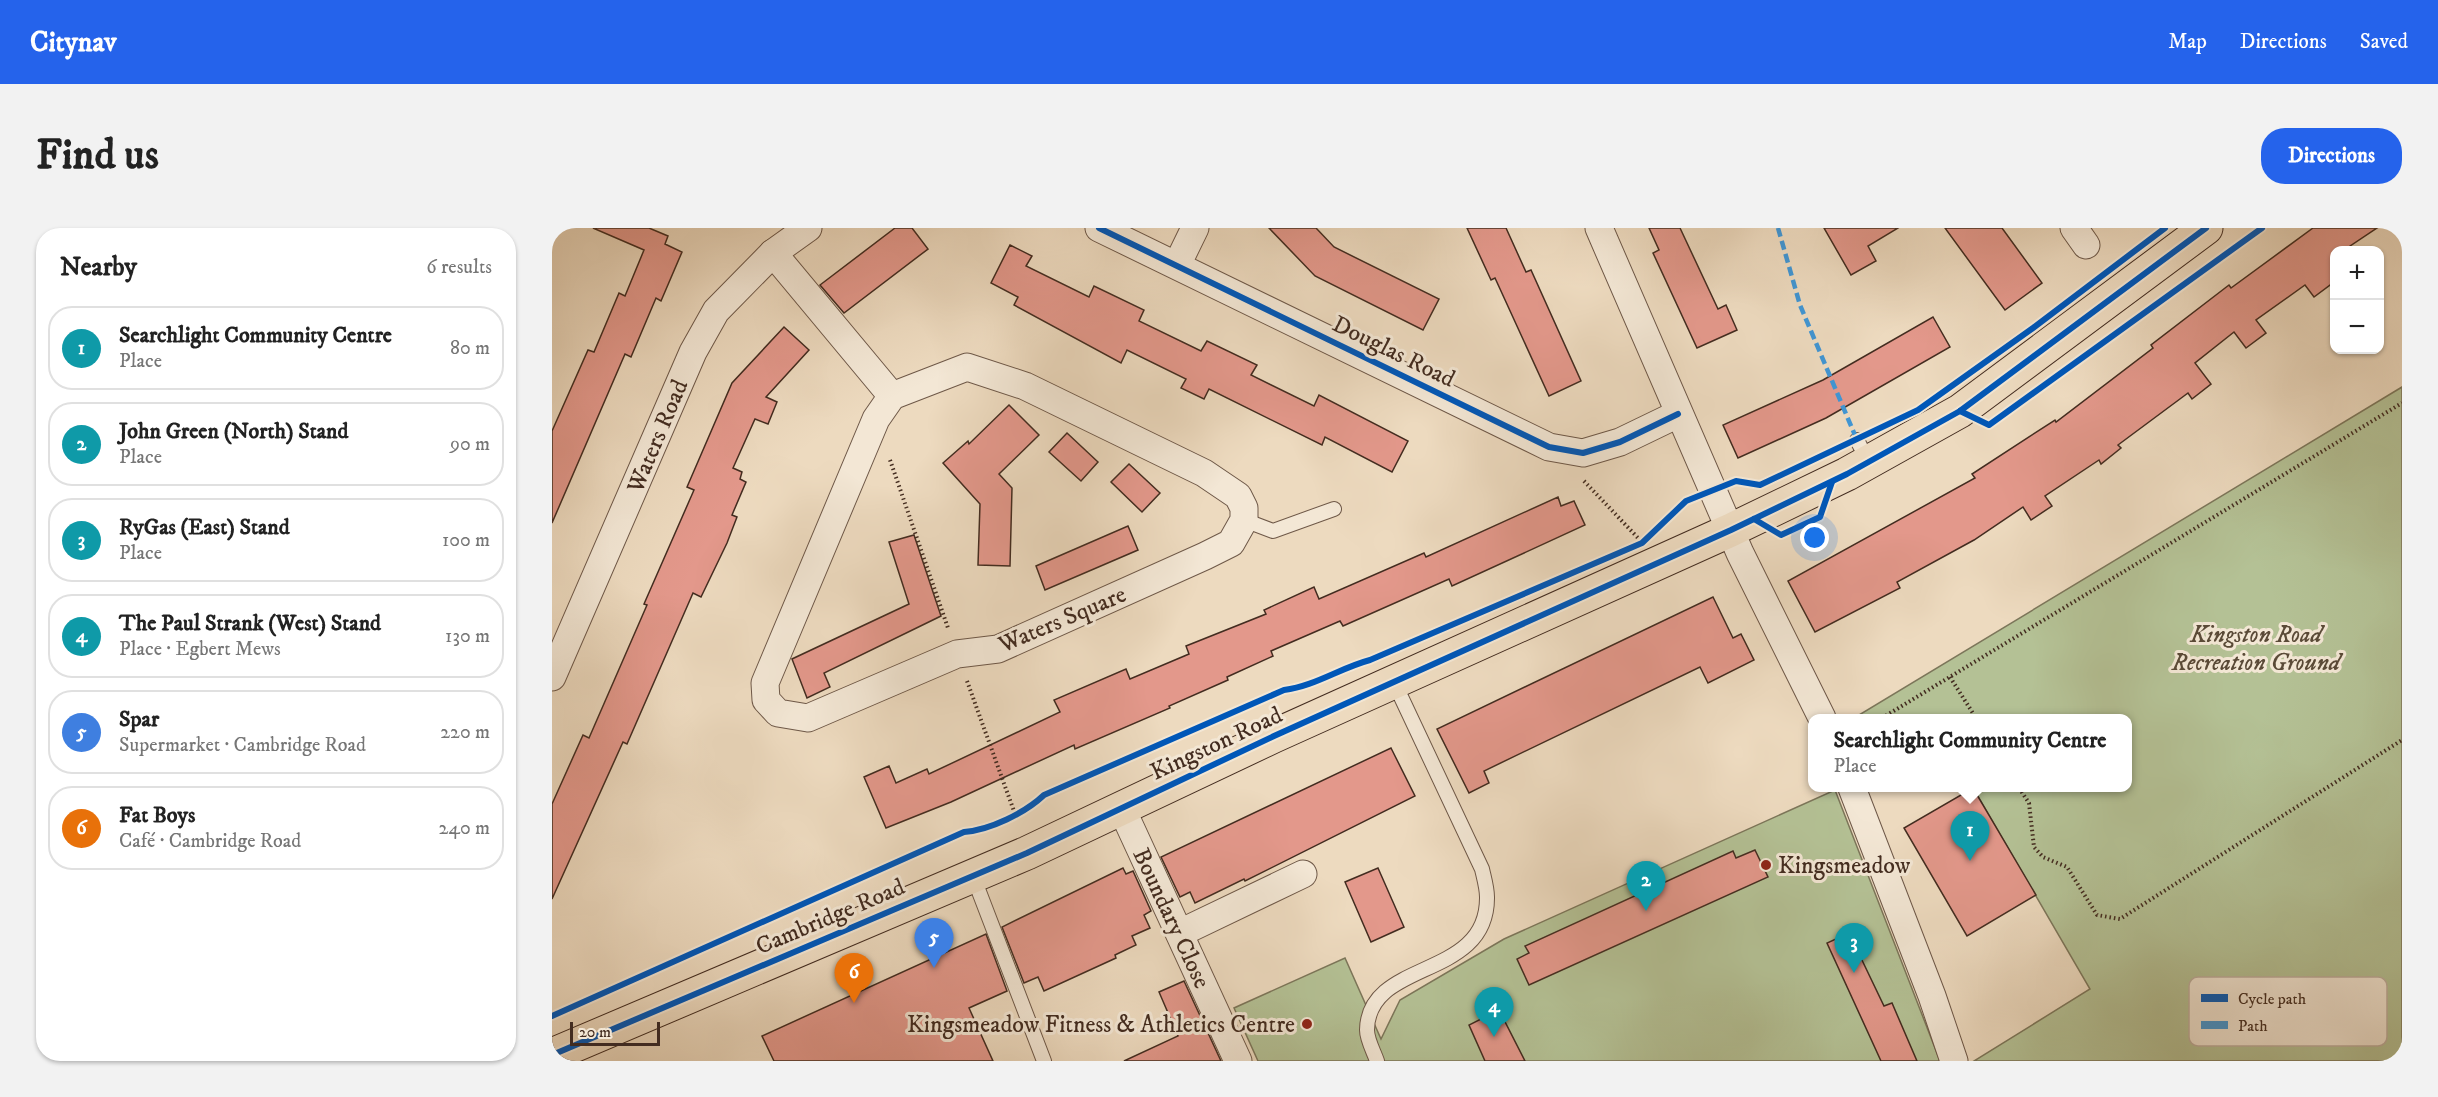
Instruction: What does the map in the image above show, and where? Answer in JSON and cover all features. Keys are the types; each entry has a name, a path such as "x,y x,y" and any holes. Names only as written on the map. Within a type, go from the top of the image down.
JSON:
{"main road":[{"name":"Kingston Road","path":"1120,807 1731,530 1863,452 1960,411 2206,228"},
{"name":"Cambridge Road","path":"571,1051 727,978 973,876 1120,807"}],"street":[{"name":"Waters Road","path":"552,677 693,352 716,311 773,253 808,228"},
{"name":"Douglas Road","path":"1099,228 1549,447 1583,453 1620,442 1678,414"},
{"path":"1177,265 1195,228"},
{"path":"1599,228 1678,414 1820,714"},
{"path":"773,253 892,396 967,367 1025,386 1204,473 1238,496 1244,508 1245,520"},
{"name":"Waters Square","path":"892,396 876,419 765,683 766,700 778,713 808,718 957,654 998,649 1231,543 1245,520"},
{"path":"1854,792 1932,996 1954,1061"},
{"name":"Boundary Close","path":"1120,807 1238,1061"},
{"path":"1180,933 1303,874"}],"lane":[{"path":"1245,520 1273,531 1334,509"},
{"path":"1377,1061 1366,1032 1370,1011 1381,993 1466,949 1482,926 1487,897 1482,869 1394,682"},
{"path":"973,876 1044,1061"}],"path":[{"path":"1889,714 2402,403"},
{"path":"876,419 1015,814"},
{"path":"1549,447 1642,543"},
{"path":"1950,677 1973,714"},
{"path":"552,1016 964,831 976,831 1032,807 1044,795 1284,690"},
{"path":"2022,792 2029,803 2034,847 2043,856 2067,867 2097,915 2120,919 2402,740"}],"green space":[{"name":"Kingston Road Recreation Ground","path":"2402,387 2402,1061 1974,1061 2090,989 1975,792 2132,792 2132,714 1861,714"},
{"name":"Kingsmeadow","path":"1831,792 1836,792 1940,1061 1258,1061 1234,1008 1345,958 1381,1039 1400,1000 1504,939"}],"building":[{"path":"593,228 649,228 668,236 665,244 682,252 661,301 656,298 631,357 625,354 552,523 552,431 588,350 594,352 619,293 625,296 644,250"},
{"path":"895,228 912,228 928,249 844,313 820,285"},
{"path":"1269,228 1316,228 1334,247 1439,299 1423,330 1315,276"},
{"path":"1467,228 1506,228 1526,272 1531,270 1581,381 1549,396 1495,278 1491,280"},
{"path":"1649,228 1680,228 1718,309 1726,305 1737,330 1697,348 1653,253 1659,250"},
{"path":"1824,228 1898,228 1868,246 1876,261 1851,275"},
{"path":"1945,228 2002,228 2042,283 2005,310"},
{"path":"2313,228 2377,228 2350,246 2330,246 2330,285 2314,297 2305,285 2256,320 2266,333 2246,348 2234,332 2195,363 2211,384 2192,399 2188,393 2118,445 2121,448 2101,464 2099,460 2045,496 2052,506 2031,520 2023,507 1974,540 1897,582 1900,588 1815,632 1788,581 1975,478 1972,474 2055,420 2056,422 2153,348 2151,345 2229,285 2231,288"},
{"path":"1010,245 1032,256 1026,266 1089,297 1094,286 1144,310 1139,321 1201,351 1207,341 1257,365 1251,375 1314,406 1319,395 1408,441 1392,472 1325,437 1322,445 1209,389 1204,399 1181,388 1186,379 1127,350 1121,363 1014,305 1018,297 991,283"},
{"path":"1933,317 1950,347 1826,418 1738,458 1723,425 1823,380"},
{"path":"784,327 809,350 766,397 777,402 768,424 755,419 733,468 742,472 740,479 746,482 732,515 737,517 727,543 701,597 693,593 627,744 623,742 552,899 552,804 583,735 589,738 647,605 644,604 694,490 687,487 732,383"},
{"path":"1009,405 1039,435 999,474 1012,488 1010,566 978,565 980,504 943,463 968,441 969,444"},
{"path":"1067,433 1098,462 1081,481 1049,452"},
{"path":"1129,464 1160,493 1142,512 1111,482"},
{"path":"1558,497 1561,506 1574,501 1585,525 1452,586 1449,579 1343,626 1340,621 1271,651 1273,656 1227,677 1228,680 1169,706 1170,708 1075,749 1074,745 951,802 886,828 864,777 889,766 896,783 927,769 929,774 1060,712 1054,700 1126,669 1130,679 1189,654 1186,646 1266,614 1264,610 1314,587 1319,599 1424,553 1426,557"},
{"path":"1128,526 1138,550 1045,590 1036,566"},
{"path":"914,535 941,616 824,673 830,687 807,698 792,659 909,604 889,542"},
{"path":"1713,597 1733,638 1741,634 1754,660 1708,683 1700,667 1484,771 1489,783 1469,793 1437,729"},
{"path":"1391,748 1415,796 1245,881 1244,879 1195,903 1190,892 1180,897 1161,857"},
{"path":"1966,792 1975,792 2036,895 1967,936 1904,828"},
{"path":"1755,850 1768,877 1529,985 1517,959 1529,953 1525,946 1733,851 1736,858"},
{"path":"1123,868 1126,874 1133,871 1151,911 1144,915 1150,928 1132,936 1136,945 1115,955 1116,958 1044,991 1038,977 1024,983 1002,927"},
{"path":"1378,868 1404,927 1371,942 1345,882"},
{"path":"1849,933 1884,1006 1892,1003 1917,1061 1881,1061 1827,943"},
{"path":"986,934 1007,991 969,1008 993,1061 774,1061 762,1036"},
{"path":"1184,981 1221,1061 1124,1061 1178,1036 1159,992"},
{"path":"1499,1010 1525,1061 1485,1061 1469,1025"}],"marked path":[{"path":"1778,228 1800,305 1857,440"}],"cycle path":[{"path":"1099,228 1549,447 1583,453 1620,442 1678,414"},
{"path":"552,1016 964,832 1007,820 1044,795 1284,690 1306,685 1370,660 1642,543 1686,501 1736,481 1760,485 1918,410 2033,328 2165,228"},
{"path":"552,1055 1027,853 1274,736 1731,530 1847,474 1960,411 2206,228"},
{"path":"1960,411 1989,425 2262,228"},
{"path":"1754,519 1781,535 1820,517 1832,482"}],"place":[{"name":"Searchlight Community Centre","path":"1970,861"},
{"name":"Kingsmeadow","path":"1766,865"},
{"name":"John Green (North) Stand","path":"1646,911"},
{"name":"Spar","path":"934,968"},
{"name":"RyGas (East) Stand","path":"1854,973"},
{"name":"Fat Boys","path":"854,1003"},
{"name":"Kingsmeadow Fitness & Athletics Centre","path":"1307,1024"},
{"name":"The Paul Strank (West) Stand","path":"1494,1037"}]}
